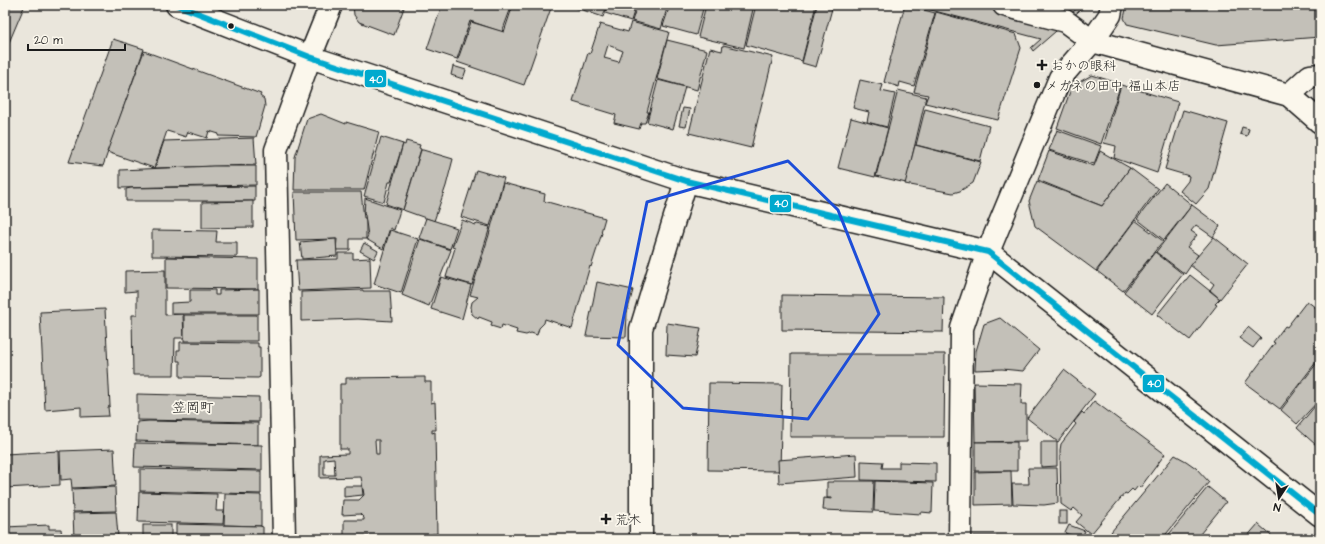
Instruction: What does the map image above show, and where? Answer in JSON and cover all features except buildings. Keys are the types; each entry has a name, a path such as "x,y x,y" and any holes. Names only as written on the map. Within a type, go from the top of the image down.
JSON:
{"street":[{"path":"177,5 310,57 686,181 988,252 1320,514"},
{"path":"284,539 276,150 331,5"},
{"path":"1004,5 1065,21 1092,41 1289,95 1320,122"},
{"path":"960,539 962,328 988,252 1060,78 1092,41 1110,16 1112,5"},
{"path":"1289,95 1310,76 1320,75"},
{"path":"641,539 641,329 686,181"}],"highlighted area":[{"path":"788,161 838,210 879,314 808,419 683,408 618,345 647,202"}],"shaded area":[{"path":"5,5 1320,5 1320,539 5,539"}],"transit line":[{"name":"40","path":"177,5 310,57 686,181 988,252 1320,515"}],"place":[{"name":"おかの眼科","path":"1042,65"},
{"name":"メガネの田中 福山本店","path":"1037,85"},
{"name":"荒木","path":"606,519"}],"district":[{"name":"笠岡町","path":"193,407"}]}
